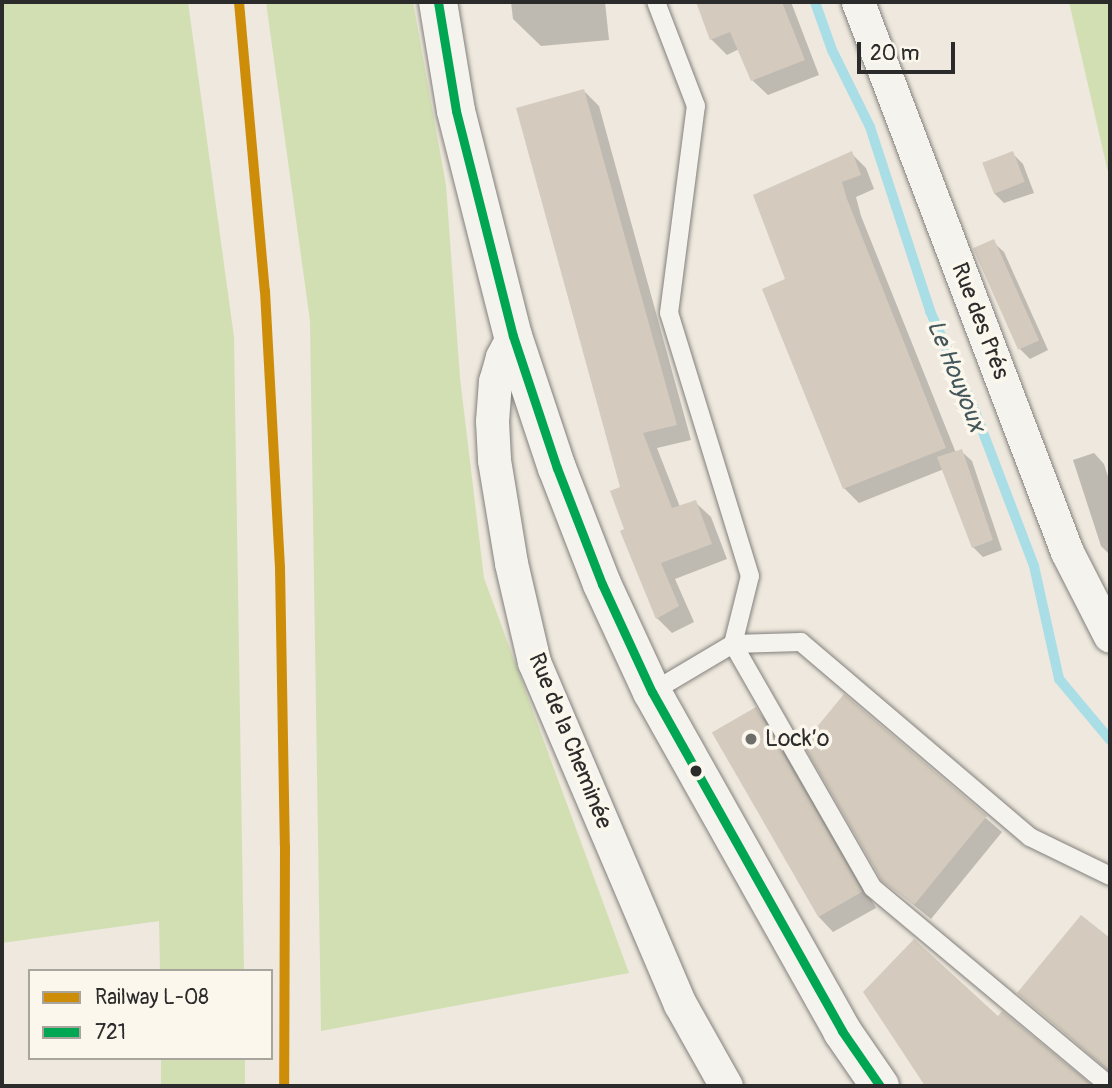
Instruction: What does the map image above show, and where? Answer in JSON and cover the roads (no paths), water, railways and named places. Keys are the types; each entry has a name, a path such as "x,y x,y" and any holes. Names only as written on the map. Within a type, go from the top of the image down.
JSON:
{"main road":[{"path":"438,2 456,111 513,336 567,494 602,584 652,692 842,1031 880,1086"}],"street":[{"name":"Rue des Prés","path":"858,2 1067,552 1110,636"},
{"name":"Rue de la Cheminée","path":"513,336 502,356 495,381 494,460 511,563 534,662 681,1004 726,1086"}],"lane":[{"path":"656,2 696,106 669,313 750,576 733,644 873,888 1110,1086"},
{"path":"652,692 733,644 801,642 1030,837 1110,876"}],"waterway":[{"name":"Le Houyoux","path":"815,2 832,50 870,127 930,311 976,414 1034,566 1059,679 1110,740"}],"rail line":[{"name":"L-08","path":"239,2 265,291 280,568 285,846 284,1086"}],"place":[{"name":"Lock’o","path":"751,739"}]}
